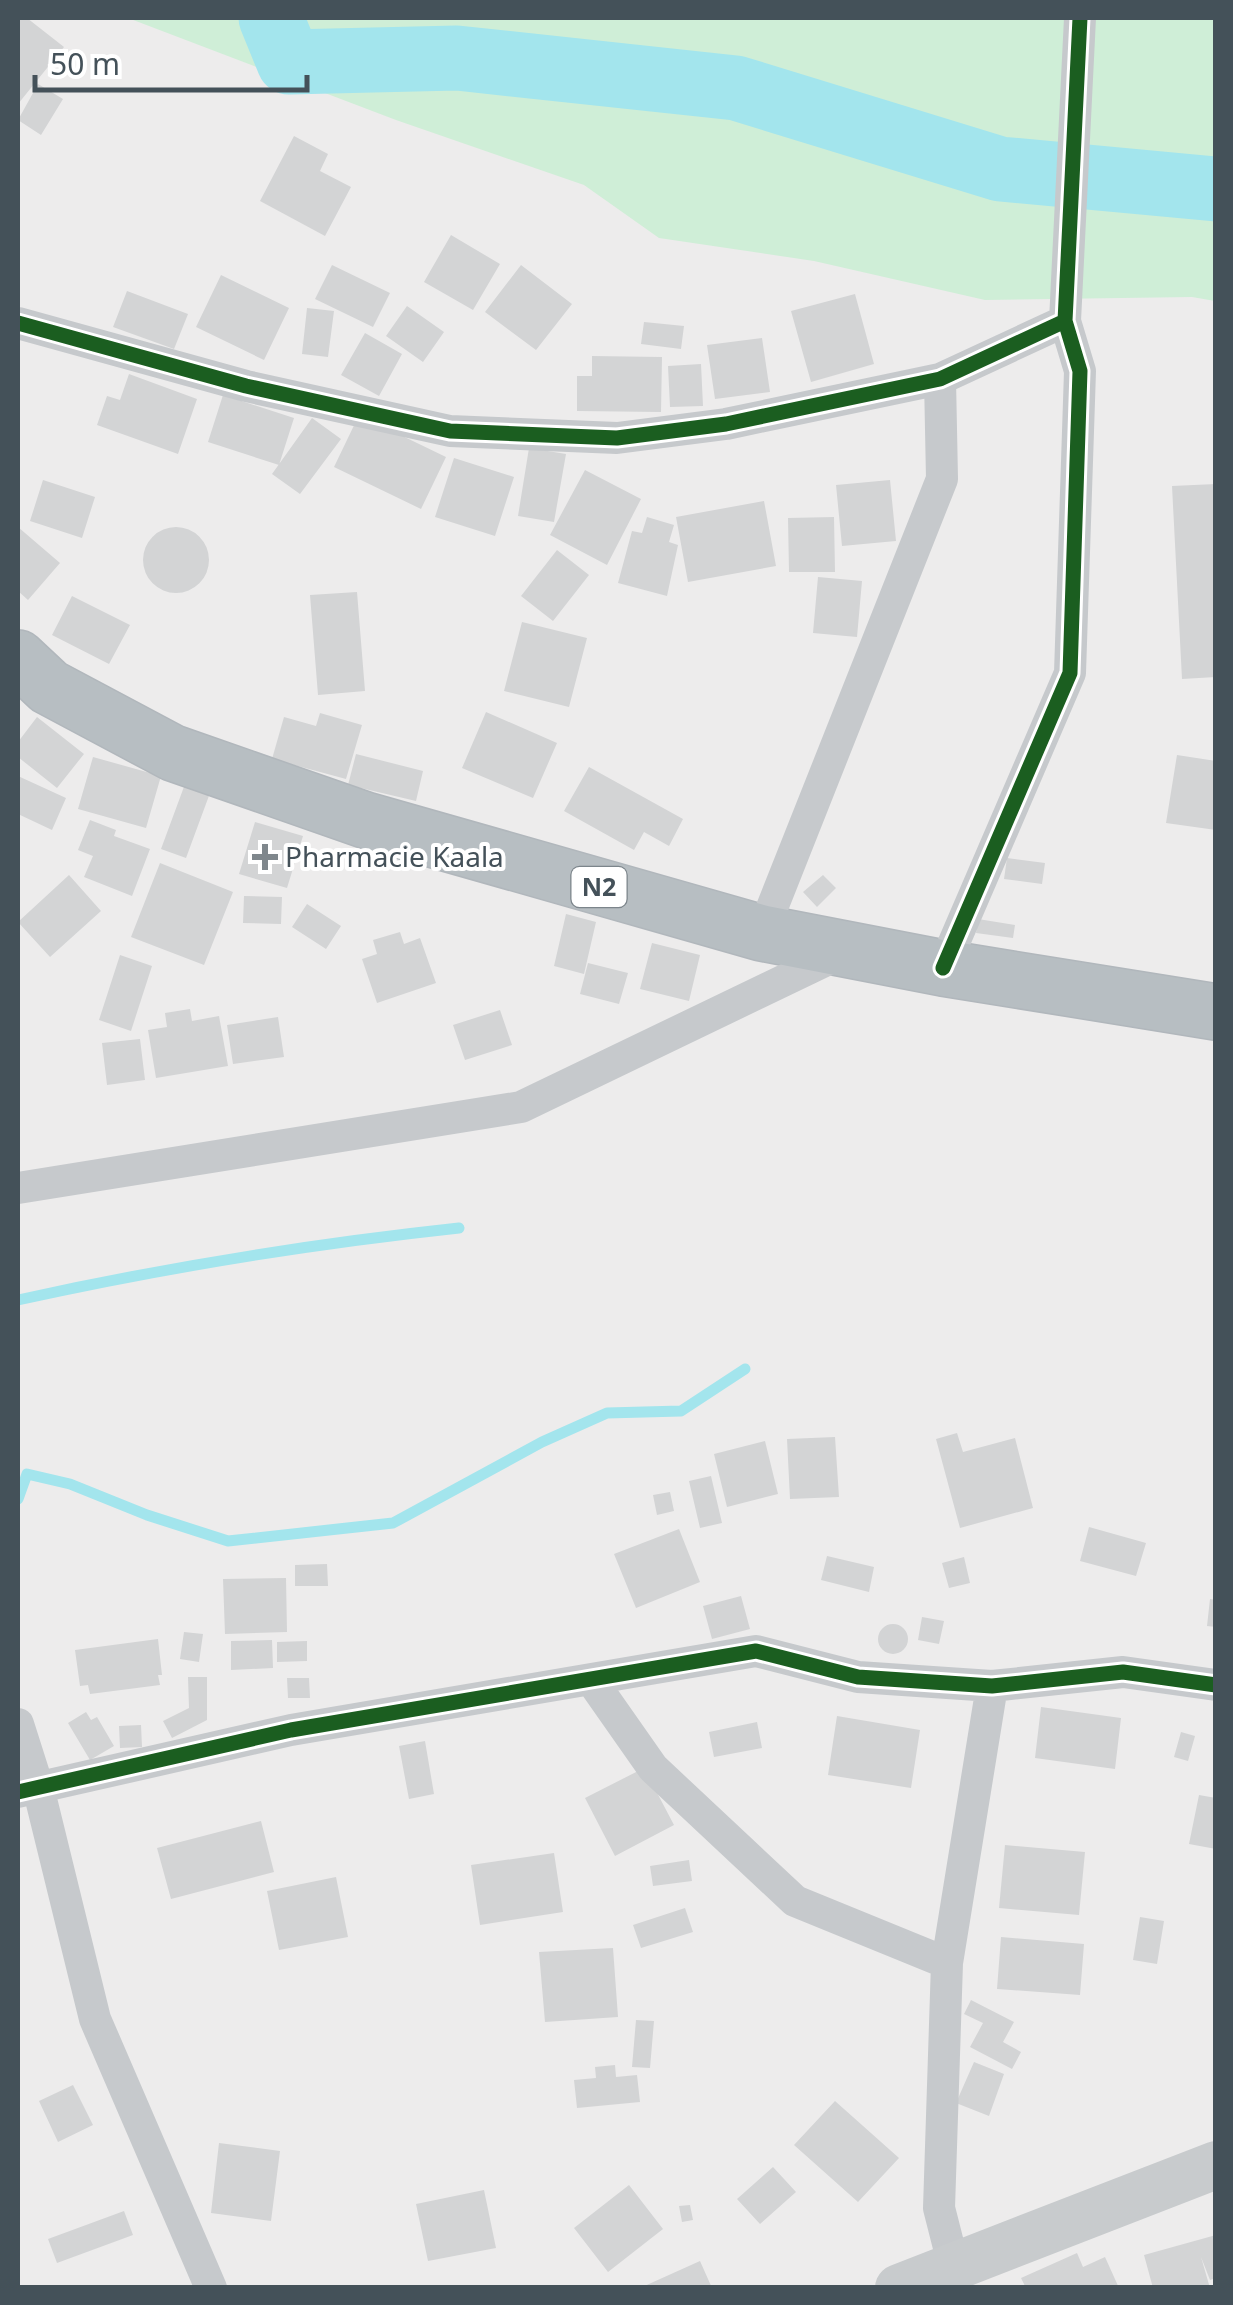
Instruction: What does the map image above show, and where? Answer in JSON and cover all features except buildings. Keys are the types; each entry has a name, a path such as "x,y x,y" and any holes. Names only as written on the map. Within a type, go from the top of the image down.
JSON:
{"highway":[{"name":"N2","path":"18,658 49,687 173,753 365,820 762,933 943,968 1216,1012"}],"street":[{"path":"943,968 1070,673 1080,372 1065,321 1080,18"},
{"path":"18,322 246,386 450,431 618,438 726,424 940,379 1065,321"},
{"path":"762,933 942,479 940,379"},
{"path":"18,1188 521,1107 847,950"},
{"path":"28,1790 273,1734 756,1651 858,1677 992,1686 1122,1672 1216,1685"},
{"path":"592,1681 653,1768 796,1901 948,1963"},
{"path":"922,2281 939,2208 948,1963 992,1686"},
{"path":"18,1724 28,1790 94,2019 211,2288"},
{"path":"922,2281 1216,2165"}],"green space":[{"path":"128,18 1215,18 1215,301 1192,297 985,300 814,261 659,238 584,185 396,120"}],"waterway":[{"path":"271,18 289,62 457,58 736,88 1000,169 1216,189"},
{"path":"18,1300 237,1258 459,1228"},
{"path":"18,1499 27,1474 70,1484 147,1515 228,1541 393,1523 542,1442 607,1413 681,1411 745,1369"}],"cycle path":[{"path":"943,968 1070,673 1080,371 1065,321 1080,18"},
{"path":"18,323 246,386 450,431 617,438 726,424 940,379 1065,321"},
{"path":"18,1792 291,1730 756,1651 858,1677 992,1686 1123,1672 1216,1685"}],"place":[{"name":"Pharmacie Kaala","path":"265,857"}]}
